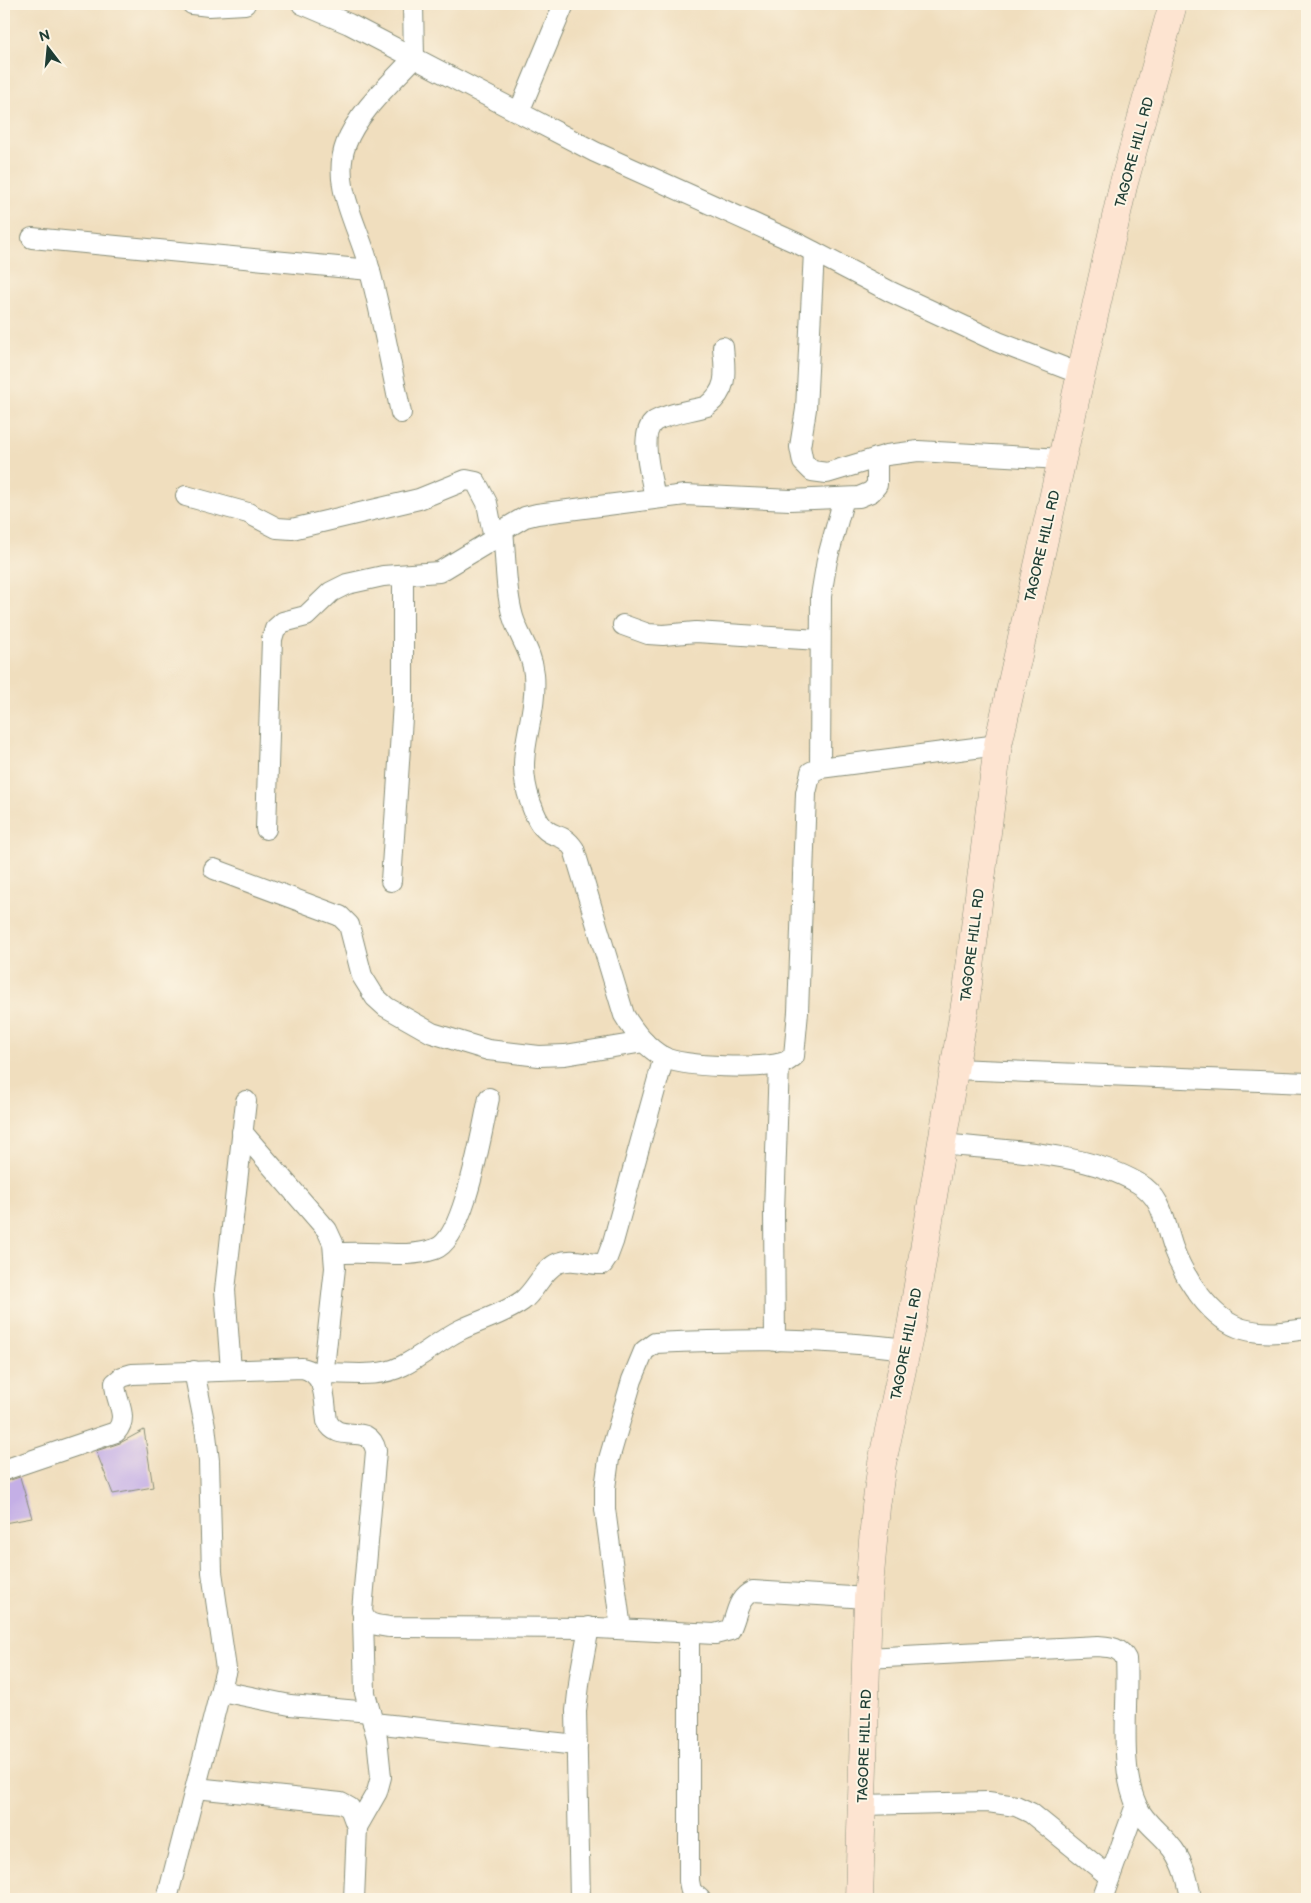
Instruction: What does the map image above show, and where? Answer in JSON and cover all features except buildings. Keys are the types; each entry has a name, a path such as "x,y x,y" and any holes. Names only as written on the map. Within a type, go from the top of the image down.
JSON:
{"main road":[{"name":"TAGORE HILL RD","path":"859,1899 868,1598 882,1463 906,1349 966,999 998,745 1083,375 1123,186 1173,4"}],"street":[{"path":"192,4 209,6 245,4"},
{"path":"302,4 349,24 595,152 771,231 891,292 998,342 1083,375"},
{"path":"401,413 370,270 342,181 341,160 353,129 414,58 413,4"},
{"path":"519,112 564,4"},
{"path":"32,238 370,270"},
{"path":"807,248 806,409 800,447 803,462 812,471 827,474 901,452 934,450 1062,460"},
{"path":"655,498 645,439 647,428 656,421 707,406 718,397 721,393 725,377 723,347"},
{"path":"266,829 272,639 275,629 282,622 306,616 332,592 346,584 383,576 439,572 499,534 514,522 537,514 685,495 747,500 858,497 871,492 877,485 877,458"},
{"path":"186,496 248,513 277,528 292,529 419,499 466,480 476,482 482,491 499,534 510,603 518,631 531,658 534,673 534,695 523,751 522,768 527,789 544,829 568,839 574,849 624,1015 632,1029 644,1042 664,1057 679,1063 703,1065 779,1064 794,1056 797,1044 806,793 811,772 820,768 998,745"},
{"path":"820,768 819,616 824,576 844,498"},
{"path":"391,881 403,703 403,576"},
{"path":"623,625 656,634 696,632 820,640"},
{"path":"214,869 340,916 349,925 362,976 375,996 386,1008 432,1033 488,1050 539,1056 565,1056 644,1042"},
{"path":"323,1380 375,1373 402,1367 458,1331 514,1306 528,1297 555,1264 567,1260 578,1260 593,1265 603,1264 608,1258 613,1242 664,1057"},
{"path":"775,1341 774,1211 779,1064"},
{"path":"954,1069 1307,1084"},
{"path":"336,1254 367,1251 415,1253 436,1249 447,1241 460,1215 489,1098"},
{"path":"232,1370 226,1290 246,1101"},
{"path":"242,1132 326,1230 336,1254 323,1380 327,1422 330,1428 337,1432 370,1437 376,1451 363,1592 363,1664 365,1694 381,1760 381,1777 377,1792 357,1827"},
{"path":"942,1144 1086,1163 1138,1183 1154,1195 1161,1208 1173,1248 1201,1296 1229,1323 1241,1329 1256,1332 1307,1329"},
{"path":"621,1629 606,1519 605,1488 614,1442 632,1380 644,1351 654,1343 775,1341 834,1341 906,1349"},
{"path":"4,1470 116,1432 122,1425 124,1416 115,1393 115,1383 122,1377 132,1374 302,1368 313,1370 323,1380"},
{"path":"166,1899 226,1669 212,1572 209,1462 205,1426 194,1371"},
{"path":"363,1618 369,1624 390,1627 589,1627 715,1634 730,1630 735,1620 739,1602 745,1595 753,1591 868,1598"},
{"path":"580,1899 577,1745 578,1692 589,1627"},
{"path":"689,1634 689,1881 691,1891 699,1899"},
{"path":"866,1658 1098,1646 1112,1647 1123,1652 1126,1659 1127,1676 1128,1768 1136,1805 1144,1820 1179,1857 1188,1880 1192,1899"},
{"path":"220,1691 290,1705 372,1718 577,1745"},
{"path":"196,1788 341,1802 350,1808 357,1827 354,1899"},
{"path":"862,1805 988,1802 1016,1806 1032,1814 1110,1877"},
{"path":"1102,1899 1136,1805"}]}
